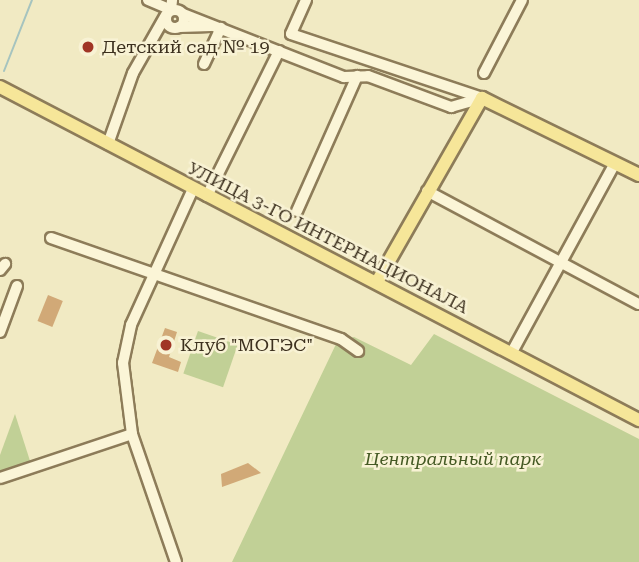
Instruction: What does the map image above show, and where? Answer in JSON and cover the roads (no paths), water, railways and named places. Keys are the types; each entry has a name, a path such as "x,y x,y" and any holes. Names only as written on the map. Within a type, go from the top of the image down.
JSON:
{"main road":[{"name":"УЛИЦА 3-ГО ИНТЕРНАЦИОНАЛА","path":"0,87 639,419"},
{"path":"377,282 482,98 639,175"}],"street":[{"path":"148,0 344,77 357,76 402,86 451,107 482,98"},
{"path":"306,0 291,34 482,98"},
{"path":"484,74 522,0"},
{"path":"170,8 174,27"},
{"path":"108,144 156,29 170,8"},
{"path":"174,27 183,14"},
{"path":"156,29 218,27"},
{"path":"204,64 218,27"},
{"path":"207,196 279,51"},
{"path":"297,211 357,76"},
{"path":"512,352 615,163"},
{"path":"176,562 132,434 123,363 131,325 193,189"},
{"path":"427,191 639,304"},
{"path":"51,238 341,339 358,351"},
{"path":"0,332 17,286"},
{"path":"0,478 132,434"}],"waterway":[{"path":"4,71 32,0"}],"place":[{"name":"Детский сад № 19","path":"88,47"},
{"name":"Клуб \"МОГЭС\"","path":"166,345"}],"park label":[{"name":"Центральный парк","path":"453,459"}]}
